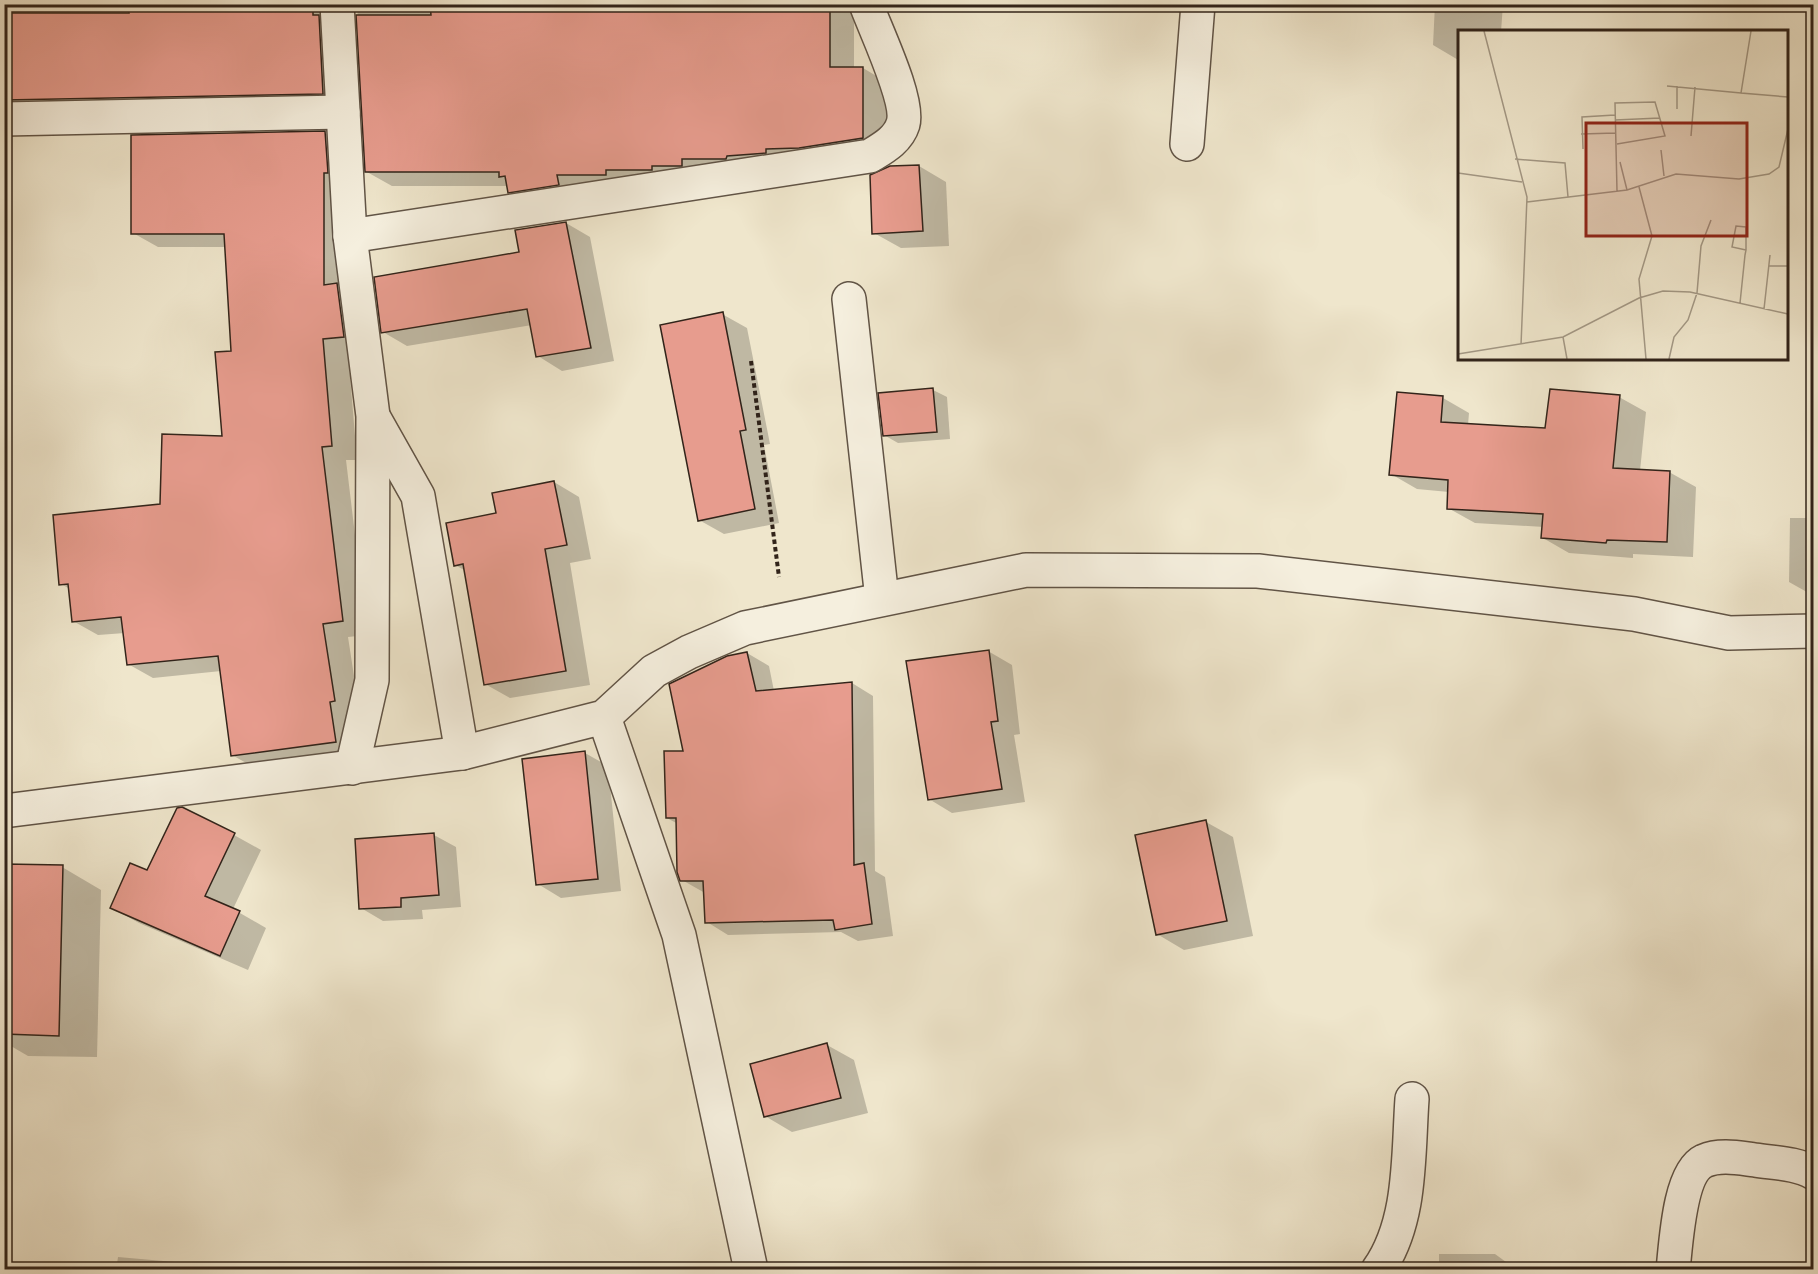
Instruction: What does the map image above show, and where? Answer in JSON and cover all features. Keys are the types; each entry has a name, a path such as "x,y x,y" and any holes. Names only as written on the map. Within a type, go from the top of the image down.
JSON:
{"street":[{"path":"338,4 350,236 373,416 372,680 352,768"},
{"path":"350,236 870,156 891,144 903,124 901,96 866,4"},
{"path":"1187,144 1198,4"},
{"path":"4,119 343,112"},
{"path":"849,299 882,600"},
{"path":"373,416 418,496 462,753"},
{"path":"4,811 462,753 604,717 654,671 689,652 745,628 1026,570 1258,571 1634,614 1729,633 1814,631"},
{"path":"604,717 679,935 751,1269"},
{"path":"1378,1269 1388,1255 1405,1198 1412,1099"},
{"path":"1673,1269 1681,1204 1695,1169 1703,1161 1733,1157 1802,1168 1814,1173"}],"path":[{"path":"751,361 784,619"}],"building":[{"path":"128,4 313,4 313,15 319,15 323,94 4,100 4,13 129,13"},
{"path":"430,4 830,4 830,67 863,67 863,138 799,148 766,149 766,153 727,156 726,159 682,159 682,166 652,166 652,170 606,170 606,175 557,175 559,185 508,193 505,176 499,177 499,172 365,172 356,15 431,15"},
{"path":"325,131 328,173 324,173 324,285 337,283 344,337 323,339 332,446 322,447 343,621 323,624 335,701 330,702 336,742 231,756 218,656 127,665 121,617 72,622 68,584 59,585 53,515 160,504 162,434 222,436 215,352 231,351 224,234 131,234 131,135"},
{"path":"919,165 923,231 872,234 870,175 890,166"},
{"path":"566,222 591,348 536,357 527,309 381,333 374,277 519,252 515,230"},
{"path":"723,312 746,430 740,431 755,509 698,521 660,325"},
{"path":"933,388 937,432 883,436 878,393"},
{"path":"1550,389 1620,395 1613,468 1670,471 1667,542 1607,540 1606,543 1541,538 1543,514 1447,509 1448,480 1389,475 1397,392 1443,396 1441,422 1545,428"},
{"path":"554,481 567,545 545,549 566,671 484,685 463,564 454,566 446,523 496,513 492,493"},
{"path":"989,650 998,721 991,722 1002,789 928,800 906,661"},
{"path":"747,652 756,691 852,682 854,865 864,863 872,924 835,930 833,920 705,923 703,881 680,881 677,872 676,818 666,818 664,751 683,751 669,684 727,656"},
{"path":"585,751 598,879 536,885 522,759"},
{"path":"182,807 235,833 205,896 240,911 220,956 110,908 130,863 147,870 177,808"},
{"path":"1206,820 1227,921 1156,935 1135,835"},
{"path":"434,833 439,895 401,898 401,907 359,909 355,839"},
{"path":"4,864 63,865 59,1036 4,1034"},
{"path":"827,1043 841,1098 764,1117 750,1064"}]}
